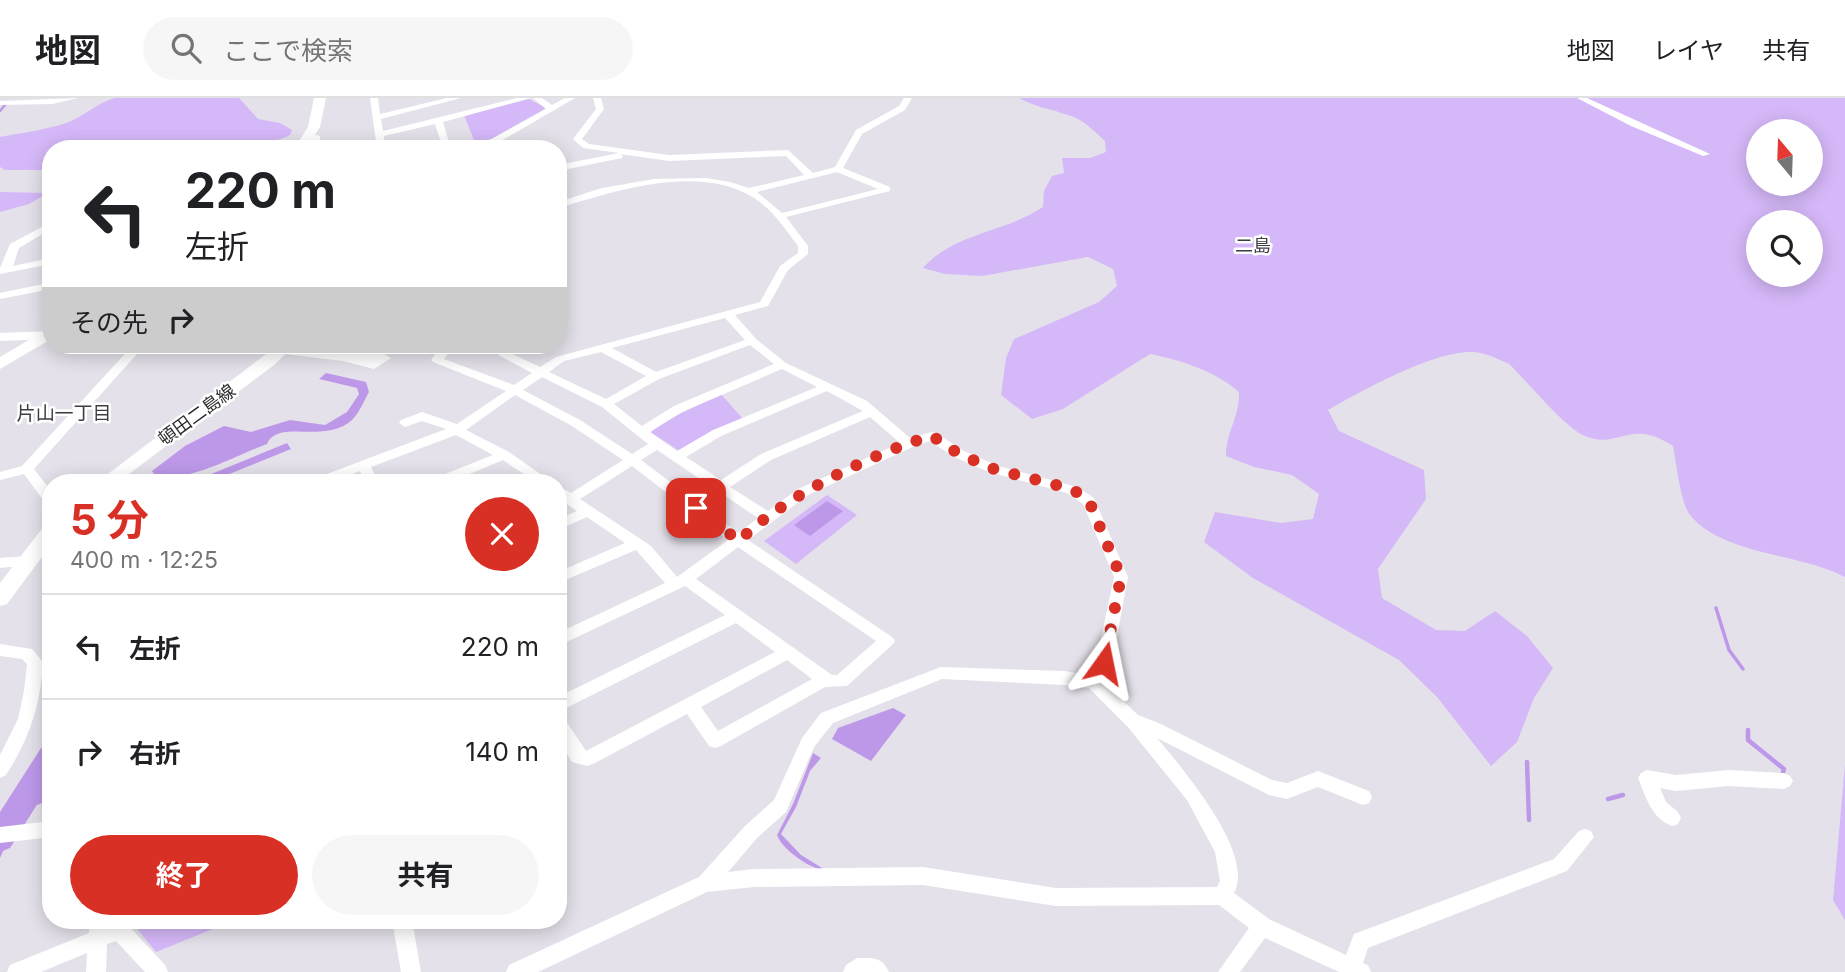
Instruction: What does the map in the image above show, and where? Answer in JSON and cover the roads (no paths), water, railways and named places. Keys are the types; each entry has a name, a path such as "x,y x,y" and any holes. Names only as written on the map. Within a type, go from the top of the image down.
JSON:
{"main road":[{"path":"309,140 318,117 320,98"},
{"path":"311,140 327,116 328,98"},
{"path":"2,345 42,336"},
{"path":"0,364 27,341"},
{"name":"頓田二島線","path":"117,474 276,354"},
{"path":"0,598 42,542"}],"street":[{"path":"0,103 52,102 74,98"},
{"path":"374,98 380,140"},
{"path":"376,118 457,98"},
{"path":"379,135 527,98"},
{"path":"537,98 551,108"},
{"path":"501,140 571,98"},
{"path":"597,98 600,109 577,139 595,149 669,158 788,153 810,175"},
{"path":"838,169 859,132 902,108 908,98"},
{"path":"1581,98 1706,154"},
{"path":"438,120 444,140"},
{"path":"567,166 631,154"},
{"path":"666,181 669,158"},
{"path":"567,202 607,188 666,181 699,182 749,191 838,169 887,189 780,216"},
{"path":"342,474 457,430 560,359 764,304 784,268 803,254 803,246 780,216 749,191"},
{"path":"3,270 15,246 42,231"},
{"path":"3,270 42,263"},
{"path":"0,296 42,288"},
{"path":"728,314 752,341 782,365 873,411 909,444"},
{"path":"606,404 655,376 752,341"},
{"path":"603,348 655,376"},
{"path":"0,476 27,469 131,354"},
{"path":"326,354 374,365 384,358 361,354"},
{"path":"441,354 437,360 513,389 576,423 632,460 739,541 887,640 841,681 824,680 680,582 646,550 567,497"},
{"path":"505,354 606,404 657,444 766,517"},
{"path":"642,432 678,409 782,365"},
{"path":"678,456 717,433 827,387"},
{"path":"722,486 766,457 873,411"},
{"path":"405,423 422,416 457,430 505,455 533,474"},
{"path":"567,636 680,582 803,492 932,436 959,454 994,469 1072,489 1089,501 1121,577 1104,663 1093,682"},
{"path":"571,499 657,444"},
{"path":"458,474 505,455"},
{"path":"364,466 368,474"},
{"path":"27,469 42,489"},
{"path":"567,521 587,512"},
{"path":"567,574 637,544"},
{"path":"0,563 26,561"},
{"path":"567,700 734,617"},
{"path":"0,650 26,653 35,662 33,692 26,722 2,766"},
{"path":"567,738 578,757 587,759 785,654"},
{"path":"706,883 751,832 780,806 808,743 827,718 941,673 1064,678 1093,682 1133,721 1194,794 1224,850 1230,882 1222,896"},
{"path":"690,704 715,741 824,680"},
{"path":"1133,721 1166,734 1269,787 1287,791 1318,779 1363,797"},
{"path":"1672,818 1660,807 1647,778 1676,783 1728,778 1784,781"},
{"path":"0,835 42,830"},
{"path":"516,972 706,883 754,878 923,876 1056,897 1222,896 1262,926 1357,969 1362,941 1560,865 1585,837"},
{"path":"1228,972 1262,926"},
{"path":"404,929 411,972"},
{"path":"96,972 98,930"},
{"path":"17,972 98,930 119,930 158,972"},
{"path":"853,972 858,968 876,968 879,972"}],"waterway":[{"path":"0,111 5,105"},
{"path":"1716,608 1729,650 1743,669"},
{"path":"1748,730 1748,740 1784,769 1782,776"},
{"path":"1527,762 1529,820"},
{"path":"0,838 42,771"},
{"path":"1608,799 1623,795"}],"district":[{"name":"二島","path":"1253,246"},
{"name":"片山一丁目","path":"64,413"}]}
